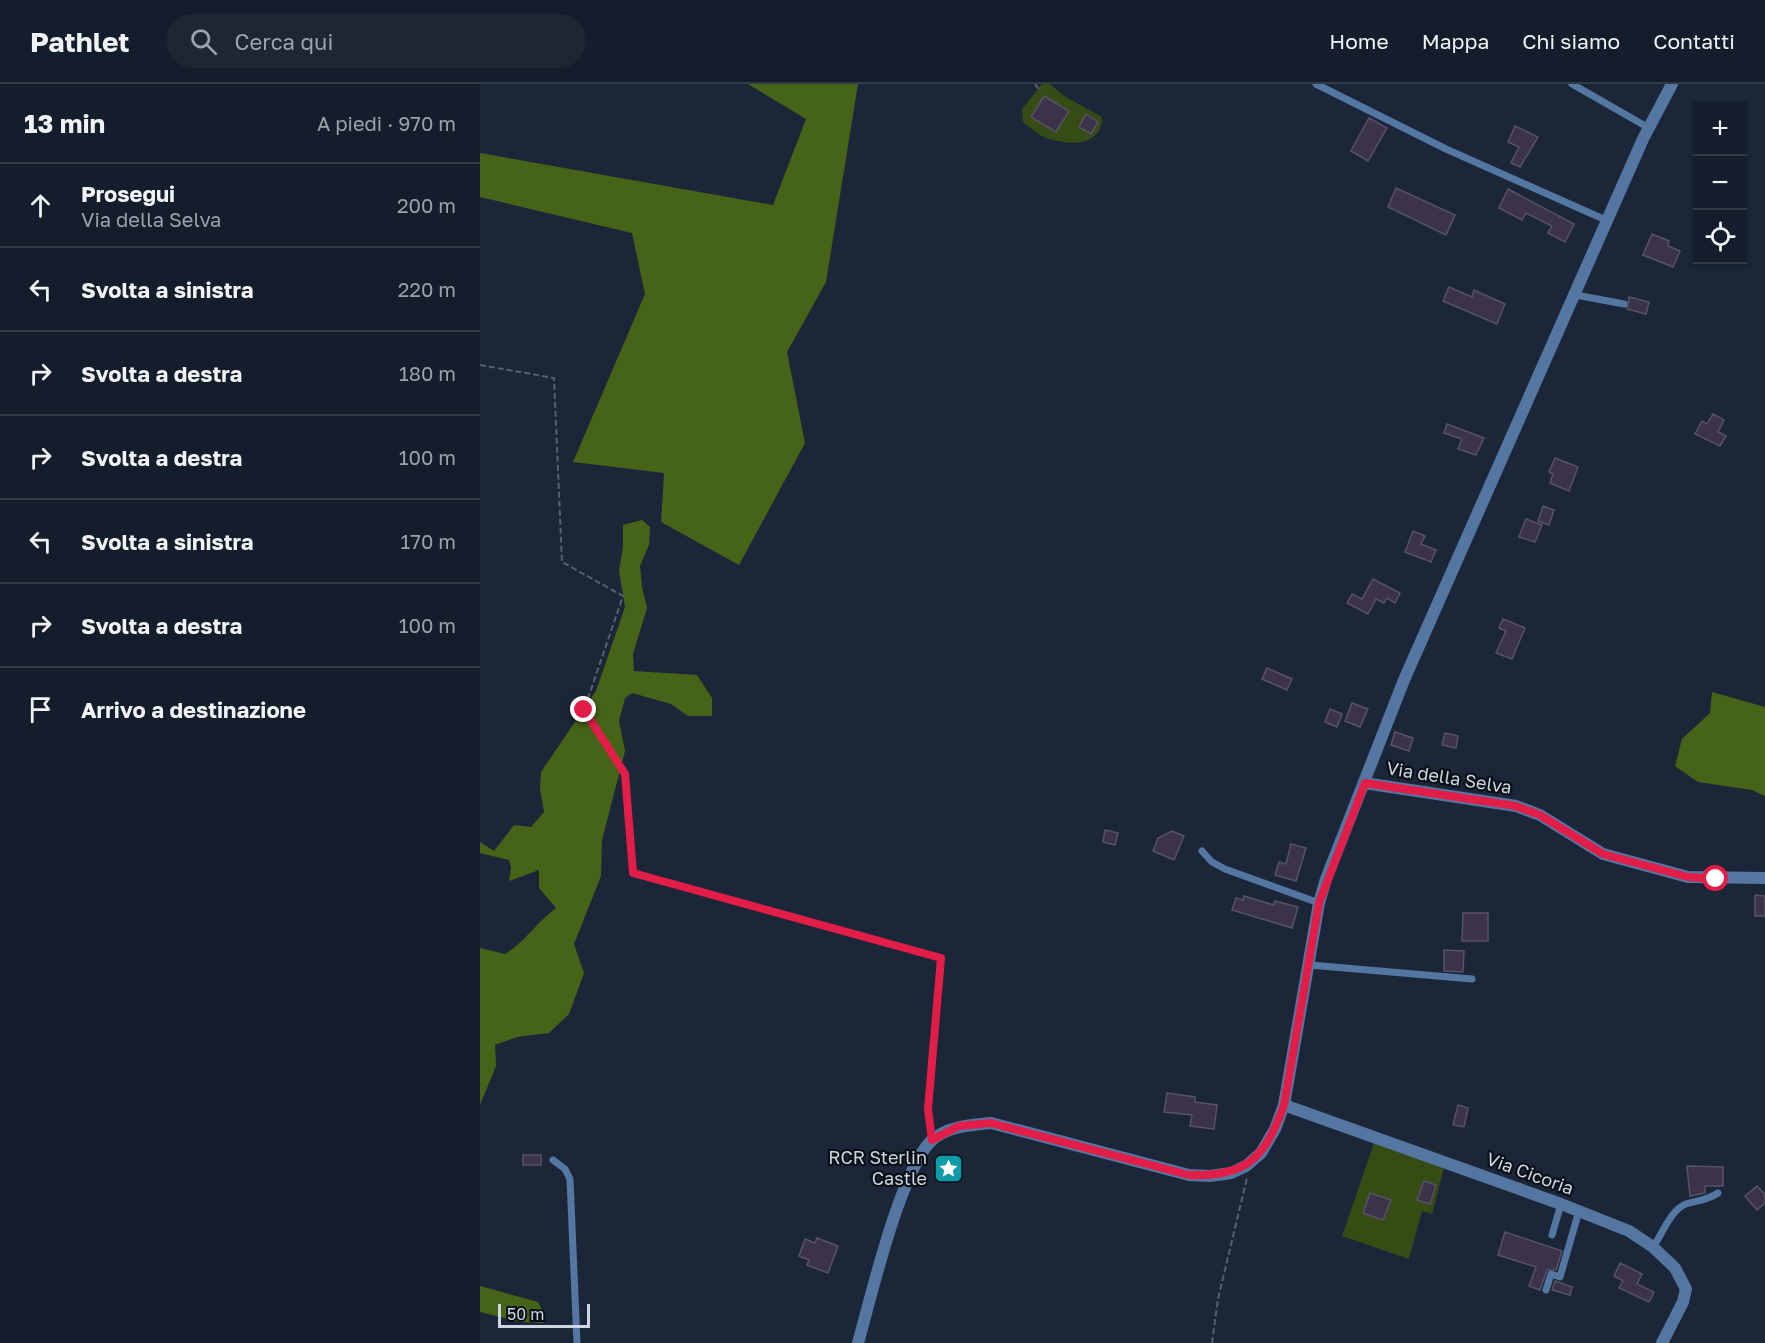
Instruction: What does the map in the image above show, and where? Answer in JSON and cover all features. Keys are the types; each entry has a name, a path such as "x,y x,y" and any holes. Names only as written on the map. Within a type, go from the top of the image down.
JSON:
{"street":[{"path":"858,1343 898,1210 916,1160 932,1140 959,1126 991,1123 1189,1175 1210,1176 1231,1173 1246,1166 1262,1152 1275,1129 1284,1105 1319,903 1404,680 1519,417 1576,295 1649,128 1672,84"},
{"name":"Via della Selva","path":"1365,783 1516,806 1540,815 1603,854 1688,877 1765,878"},
{"name":"Via Cicoria","path":"1284,1105 1561,1204 1629,1231 1653,1247 1675,1268 1686,1288 1683,1302 1662,1343"}],"lane":[{"path":"1316,84 1446,149 1608,221"},
{"path":"1572,84 1649,128"},
{"path":"1576,295 1624,304"},
{"path":"1202,851 1212,862 1225,869 1319,903"},
{"path":"1310,965 1472,979"},
{"path":"554,1160 565,1169 570,1179 577,1343"},
{"path":"1653,1247 1676,1210 1685,1204 1707,1201 1718,1194"},
{"path":"1552,1235 1561,1204"},
{"path":"1546,1290 1551,1274 1560,1277 1579,1211"}],"path":[{"path":"1035,84 1040,91"},
{"path":"480,365 554,378 562,562 623,596 584,710 625,774 633,873 941,958 928,1109 932,1140"},
{"path":"1212,1343 1218,1299 1247,1184 1246,1166"}],"green space":[{"path":"748,84 858,84 826,282 787,352 805,443 739,565 661,522 664,473 573,462 645,294 632,233 480,197 480,153 773,205 806,119"},
{"path":"1042,84 1050,84 1064,96 1102,117 1100,128 1095,135 1088,140 1068,143 1038,134 1023,122 1022,109"},
{"path":"642,520 650,527 649,545 640,566 647,608 633,654 634,671 697,675 712,698 712,716 688,716 671,704 632,693 625,698 619,721 625,751 602,840 601,876 574,944 584,973 569,1014 549,1033 517,1037 495,1045 496,1066 480,1105 480,948 505,954 519,944 556,908 539,888 539,870 509,881 511,868 509,860 480,853 480,842 494,851 514,825 531,827 544,812 540,788 541,772 596,691 625,607 619,571 623,547 623,525"},
{"path":"1712,692 1765,707 1765,796 1752,790 1698,782 1675,766 1682,739 1710,713"},
{"path":"1374,1143 1444,1168 1432,1214 1422,1211 1409,1259 1342,1236"},
{"path":"480,1286 538,1302 543,1312 543,1323 521,1322 480,1312"}],"building":[{"path":"1044,96 1069,111 1056,132 1031,117"},
{"path":"1086,114 1098,122 1091,134 1079,127"},
{"path":"1369,118 1387,128 1368,161 1351,151"},
{"path":"1515,126 1538,137 1520,167 1511,163 1519,147 1508,142"},
{"path":"1396,188 1455,215 1446,235 1388,207"},
{"path":"1508,189 1574,224 1565,242 1548,233 1552,226 1526,213 1522,220 1499,208"},
{"path":"1652,234 1669,241 1668,246 1680,251 1673,267 1643,255"},
{"path":"1449,287 1472,297 1474,290 1505,304 1497,324 1443,301"},
{"path":"1629,297 1649,302 1646,314 1627,309"},
{"path":"1713,414 1724,420 1718,432 1726,436 1720,446 1695,434 1702,421 1707,424"},
{"path":"1447,424 1484,438 1476,455 1458,449 1462,439 1444,433"},
{"path":"1555,458 1578,467 1569,491 1550,483 1553,474 1549,472"},
{"path":"1543,506 1554,510 1549,525 1538,521"},
{"path":"1526,519 1542,525 1535,542 1519,537"},
{"path":"1413,531 1425,536 1421,544 1436,550 1431,562 1405,552"},
{"path":"1373,579 1400,593 1395,603 1387,598 1384,603 1376,599 1368,614 1347,603 1352,594 1362,599"},
{"path":"1503,619 1525,628 1512,659 1496,653 1506,631 1499,628"},
{"path":"1267,668 1292,679 1287,690 1262,679"},
{"path":"1352,703 1368,709 1360,727 1345,721"},
{"path":"1330,709 1342,714 1337,727 1325,722"},
{"path":"1395,732 1413,738 1409,751 1391,745"},
{"path":"1445,733 1458,736 1456,748 1442,745"},
{"path":"1105,830 1118,833 1115,845 1103,842"},
{"path":"1172,831 1184,836 1174,860 1153,851 1158,838"},
{"path":"1291,844 1306,848 1296,881 1275,875 1279,862 1286,864"},
{"path":"1755,895 1765,896 1765,916 1755,916"},
{"path":"1244,896 1274,905 1275,901 1298,907 1292,928 1232,910 1236,898 1243,900"},
{"path":"1463,913 1488,913 1488,941 1462,941"},
{"path":"1444,950 1464,951 1463,972 1444,971"},
{"path":"1167,1093 1195,1097 1195,1102 1217,1105 1214,1129 1190,1126 1192,1115 1164,1112"},
{"path":"1458,1105 1468,1108 1464,1127 1453,1125"},
{"path":"523,1155 541,1155 541,1165 523,1165"},
{"path":"1687,1166 1723,1167 1723,1186 1705,1186 1705,1193 1690,1196"},
{"path":"1424,1181 1436,1185 1430,1204 1417,1200"},
{"path":"1757,1186 1765,1194 1765,1203 1757,1210 1745,1196"},
{"path":"1370,1193 1391,1200 1383,1220 1363,1213"},
{"path":"1505,1232 1562,1251 1556,1270 1547,1270 1540,1290 1529,1286 1536,1267 1498,1255"},
{"path":"817,1238 838,1246 828,1273 807,1265 809,1260 799,1256 805,1239 815,1243"},
{"path":"1620,1263 1642,1274 1637,1284 1654,1292 1649,1302 1619,1288 1623,1281 1614,1276"},
{"path":"1555,1281 1572,1287 1570,1295 1552,1290"}],"place":[{"name":"RCR Sterlin Castle","path":"948,1168"}],"route":[{"path":"584,710 625,774 633,873 941,958 928,1109 932,1140 959,1126 991,1123 1189,1175 1210,1176 1231,1173 1246,1166 1262,1152 1275,1129 1284,1105 1319,903 1326,879 1365,783 1516,806 1540,815 1603,854 1688,877 1716,879"}]}
